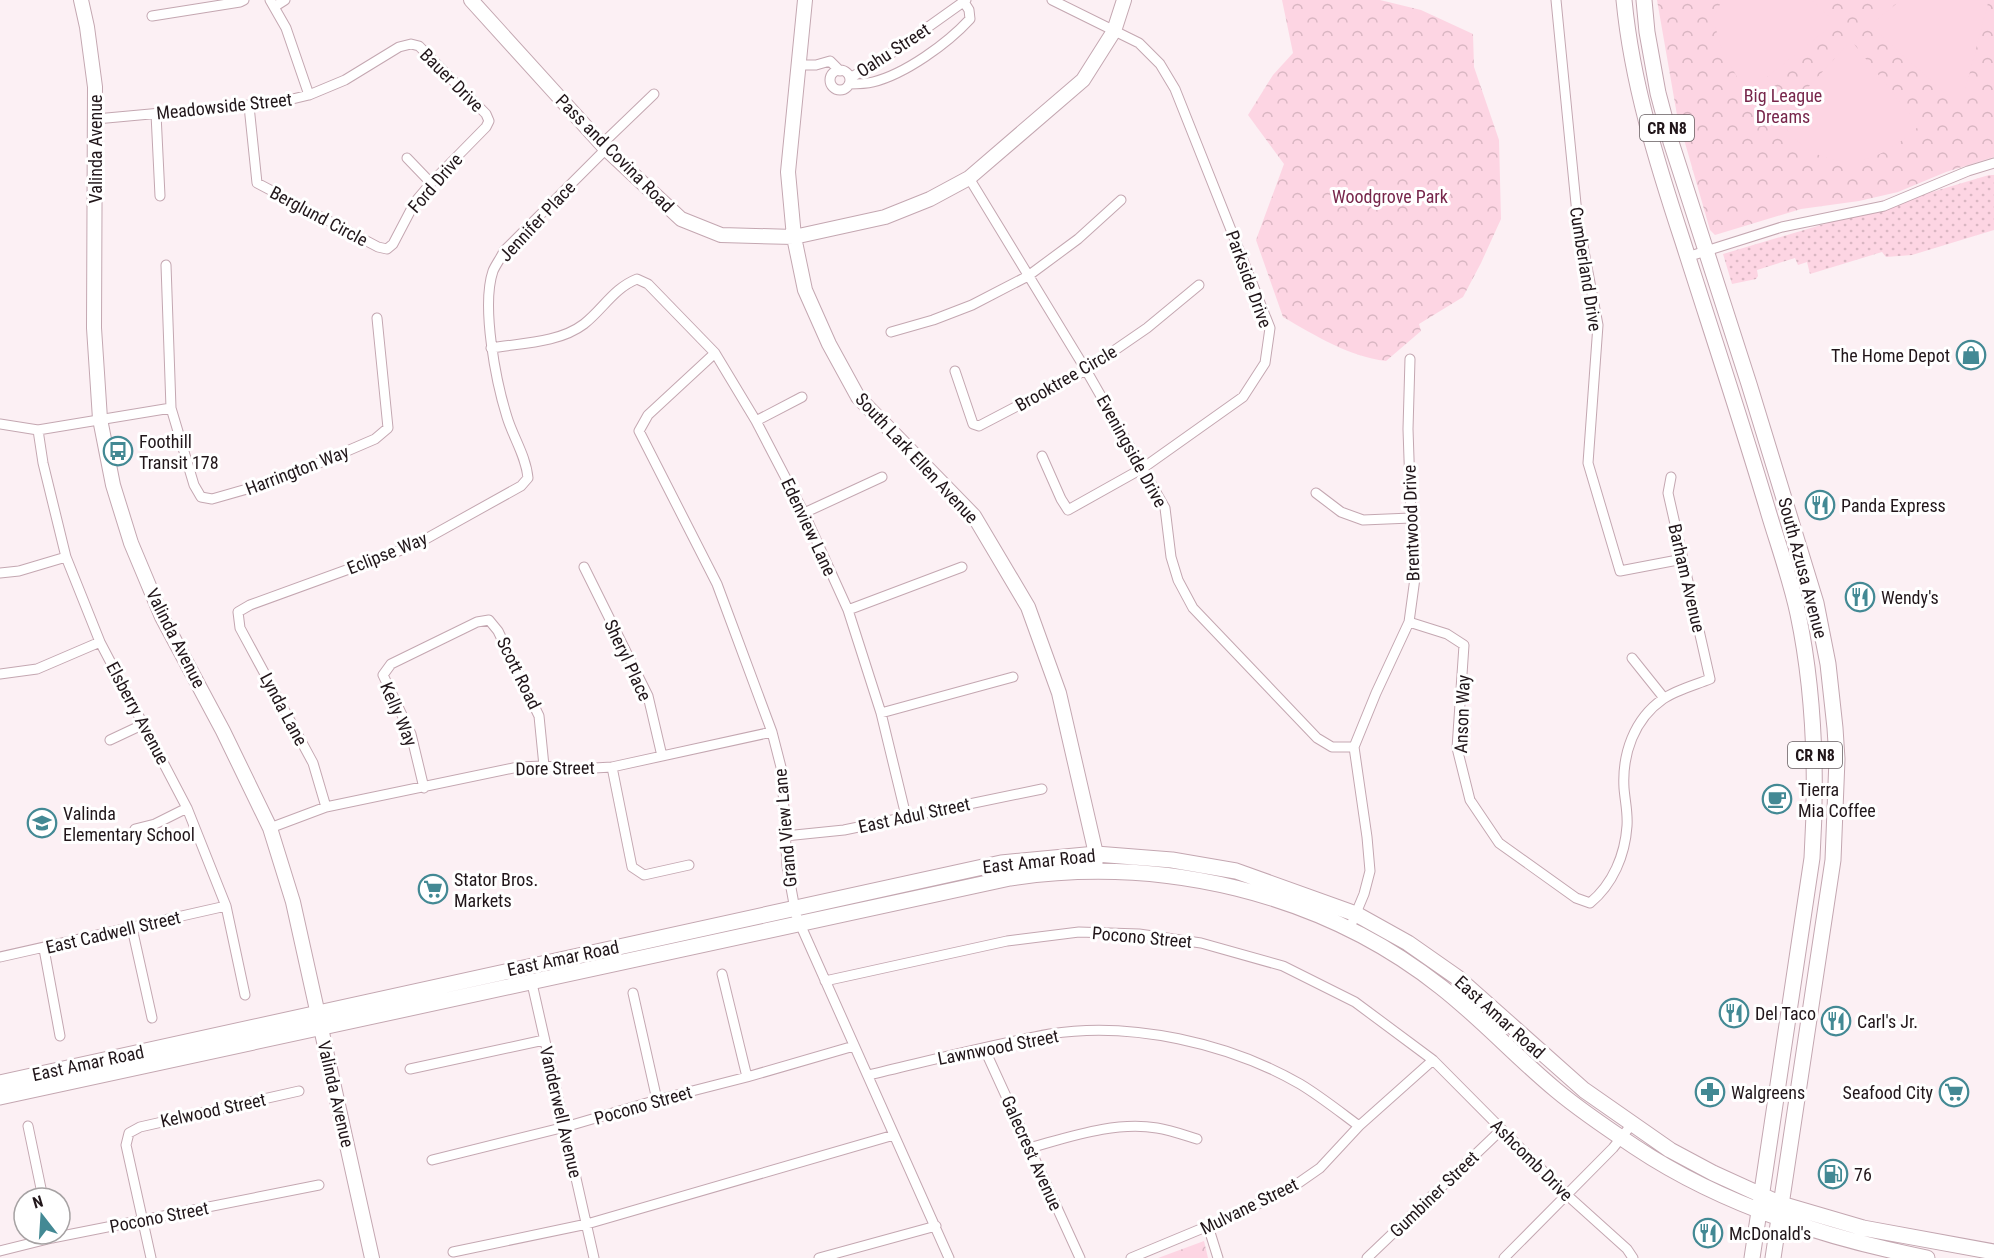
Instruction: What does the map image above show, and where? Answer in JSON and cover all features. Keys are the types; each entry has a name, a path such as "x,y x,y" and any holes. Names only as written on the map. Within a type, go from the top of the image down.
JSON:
{"main road":[{"name":"South Azusa Avenue","path":"1624,0 1628,35 1649,133 1792,587 1807,668 1814,730 1815,817 1812,858 1752,1258"},
{"name":"South Azusa Avenue","path":"1644,0 1658,93 1671,142 1813,592 1827,664 1836,749 1833,860 1773,1258"},
{"name":"East Amar Road","path":"0,1097 319,1020 528,965 1001,863 1096,854 1173,860 1236,871 1356,914 1408,943 1458,978 1584,1090 1670,1150 1761,1195 1780,1211 1854,1241 1927,1258"},
{"name":"East Amar Road","path":"0,1083 319,1020 532,981 1010,878 1067,871 1160,874 1227,886 1273,898 1349,930 1386,950 1439,985 1482,1021 1556,1090 1622,1138 1672,1169 1759,1210 1780,1211 1994,1251"},
{"path":"1794,979 1815,982"}],"street":[{"name":"Valinda Avenue","path":"81,0 95,87 94,328 100,419 113,485 131,543 162,617 223,730 270,828 293,902 372,1258"},
{"path":"152,16 240,3 244,0"},
{"path":"285,0 272,3 286,28 309,95"},
{"name":"Pass and Covina Road","path":"471,0 604,146 681,219 721,235 794,237 885,217 930,199 969,178 1083,80 1114,31 1124,0"},
{"name":"South Lark Ellen Avenue","path":"805,0 789,154 790,210 805,290 829,344 858,397 974,516 1028,607 1059,693 1096,854 1095,871"},
{"name":"Parkside Drive","path":"1042,456 1068,510 1143,468 1243,397 1265,363 1270,328 1174,89 1160,64 1139,42 1052,0"},
{"name":"Cumberland Drive","path":"1556,0 1577,214 1598,325 1588,463 1620,571 1683,559"},
{"name":"Oahu Street","path":"965,1 970,19 927,54 905,68 872,82 850,81 965,1"},
{"name":"Meadowside Street","path":"96,119 280,102 309,95 345,80 399,47 411,44"},
{"name":"Bauer Drive","path":"411,44 419,46 486,114 489,121"},
{"path":"798,65 816,65 830,61 846,72 850,81 842,90 833,87 831,78 840,70"},
{"name":"Jennifer Place","path":"528,478 527,468 507,417 491,348 489,291 493,272 504,251 654,94"},
{"name":"Berglund Circle","path":"249,106 257,183 378,247 387,249"},
{"path":"156,114 160,196"},
{"name":"Ford Drive","path":"387,249 393,244 415,202 486,127 489,121"},
{"path":"407,158 431,183"},
{"path":"1687,257 1782,227 1884,206 1968,171 1994,163"},
{"name":"Eveningside Drive","path":"969,178 1086,370 1165,508 1171,557 1178,580 1193,608 1317,738 1332,747 1354,747"},
{"path":"891,332 933,320 972,304 1028,276 1078,239 1121,200"},
{"path":"0,424 38,430 171,408 166,265"},
{"name":"Edenview Lane","path":"491,348 559,337 584,324 625,284 637,279 648,284 715,353 756,422 804,513 848,610 881,713 906,816"},
{"name":"Brooktree Circle","path":"955,370 975,426 1086,370 1147,328 1198,285"},
{"name":"Harrington Way","path":"171,408 194,485 201,496 212,499 282,479 375,439 388,428 377,318"},
{"name":"Grand View Lane","path":"715,353 648,415 639,431 717,584 772,732 782,771 787,866 799,923 949,1258"},
{"name":"Brentwood Drive","path":"1354,747 1409,622 1415,578 1408,429 1410,359"},
{"path":"756,422 802,397"},
{"name":"Elsberry Avenue","path":"38,430 66,557 100,642 188,808 226,906 245,994"},
{"path":"804,513 882,477"},
{"name":"Barham Avenue","path":"1664,698 1710,679 1668,493 1671,477"},
{"name":"Eclipse Way","path":"238,612 250,604 415,545 521,486 528,478"},
{"path":"1316,493 1341,512 1363,520 1411,518"},
{"path":"0,573 19,571 66,557"},
{"name":"Sheryl Place","path":"584,567 648,696 662,756"},
{"path":"848,610 962,567"},
{"name":"Lynda Lane","path":"238,612 240,628 313,763 326,807"},
{"name":"Kelly Way","path":"424,788 411,734 383,675 392,664 477,622 489,620"},
{"name":"Scott Road","path":"489,620 498,631 539,716 544,766"},
{"name":"Anson Way","path":"1409,622 1447,634 1464,645 1457,748 1470,800 1498,843 1576,898 1590,903 1602,893 1622,858 1627,824 1624,786 1626,762 1632,736 1646,713 1664,698"},
{"path":"0,674 37,669 100,642"},
{"path":"1632,658 1664,698"},
{"path":"881,713 1013,677"},
{"path":"110,740 144,724"},
{"name":"Dore Street","path":"270,828 326,807 518,767 544,766 577,769 612,767 772,732"},
{"path":"1349,930 1364,894 1370,871 1354,747"},
{"path":"612,767 632,867 644,875 689,865"},
{"name":"East Adul Street","path":"785,836 844,830 1042,789"},
{"path":"135,829 155,824 188,808"},
{"name":"East Cadwell Street","path":"0,957 44,949 226,906"},
{"path":"132,928 152,1017"},
{"name":"Pocono Street","path":"825,981 1007,941 1079,932 1139,934 1202,943 1283,966 1355,1002 1433,1059"},
{"path":"44,949 60,1036"},
{"name":"Vanderwell Avenue","path":"528,965 594,1258"},
{"path":"722,974 747,1077"},
{"path":"633,993 657,1100"},
{"name":"Lawnwood Street","path":"868,1075 1052,1034 1121,1030 1181,1039 1232,1052 1300,1084 1359,1125"},
{"path":"410,1069 544,1040"},
{"name":"Pocono Street","path":"432,1160 565,1127 854,1046"},
{"name":"Galecrest Avenue","path":"984,1048 1080,1258"},
{"name":"Mulvane Street","path":"1131,1258 1208,1227 1287,1191 1320,1168 1359,1125 1433,1059"},
{"name":"Ashcomb Drive","path":"1433,1059 1501,1130 1633,1258"},
{"name":"Kelwood Street","path":"143,1220 126,1145 129,1133 140,1126 299,1091"},
{"path":"1504,1258 1622,1138 1632,1124"},
{"path":"27,1125 40,1186"},
{"path":"1029,1148 1079,1134 1116,1127 1156,1128 1197,1139"},
{"name":"Gumbiner Street","path":"1367,1258 1501,1130"},
{"path":"453,1252 587,1224 894,1135"},
{"name":"Pocono Street","path":"72,1232 319,1185"},
{"path":"143,1220 151,1258"},
{"path":"819,1258 936,1226"},
{"path":"1208,1227 1218,1258"},
{"name":"Pocono Street","path":"0,1251 17,1246"}],"green space":[{"name":"Woodgrove Park","path":"1282,0 1380,0 1421,10 1473,34 1474,67 1499,140 1501,219 1463,297 1419,324 1421,331 1386,361 1345,350 1283,317 1256,240 1284,164 1248,115 1273,75 1293,53"},
{"name":"Big League Dreams","path":"1657,0 1994,0 1994,157 1946,172 1898,192 1859,201 1801,209 1715,235 1710,230 1677,115"},
{"path":"1722,0 1811,0 1830,17 1830,27 1752,89 1747,89 1742,86 1722,50 1713,19"},
{"path":"1901,0 1987,0 1965,91 1961,95 1949,97 1874,29 1874,22"},
{"path":"1848,44 1854,44 1919,126 1906,138 1878,155 1848,162 1833,160 1817,154 1798,141 1778,120"},
{"path":"1994,175 1994,230 1912,255 1886,257 1882,252 1810,274 1807,262 1798,265 1795,258 1757,270 1756,279 1732,284 1723,254"},
{"path":"1204,1241 1208,1258 1158,1258"}],"place":[{"name":"The Home Depot","path":"1971,355"},
{"name":"Foothill Transit 178","path":"118,451"},
{"name":"Panda Express","path":"1820,505"},
{"name":"Wendy's","path":"1860,597"},
{"name":"Tierra Mia Coffee","path":"1777,799"},
{"name":"Valinda Elementary School","path":"42,823"},
{"name":"Stator Bros. Markets","path":"433,889"},
{"name":"Del Taco","path":"1734,1013"},
{"name":"Carl's Jr.","path":"1836,1021"},
{"name":"Walgreens","path":"1710,1092"},
{"name":"Seafood City","path":"1954,1092"},
{"name":"76","path":"1833,1174"},
{"name":"McDonald's","path":"1708,1233"}]}
